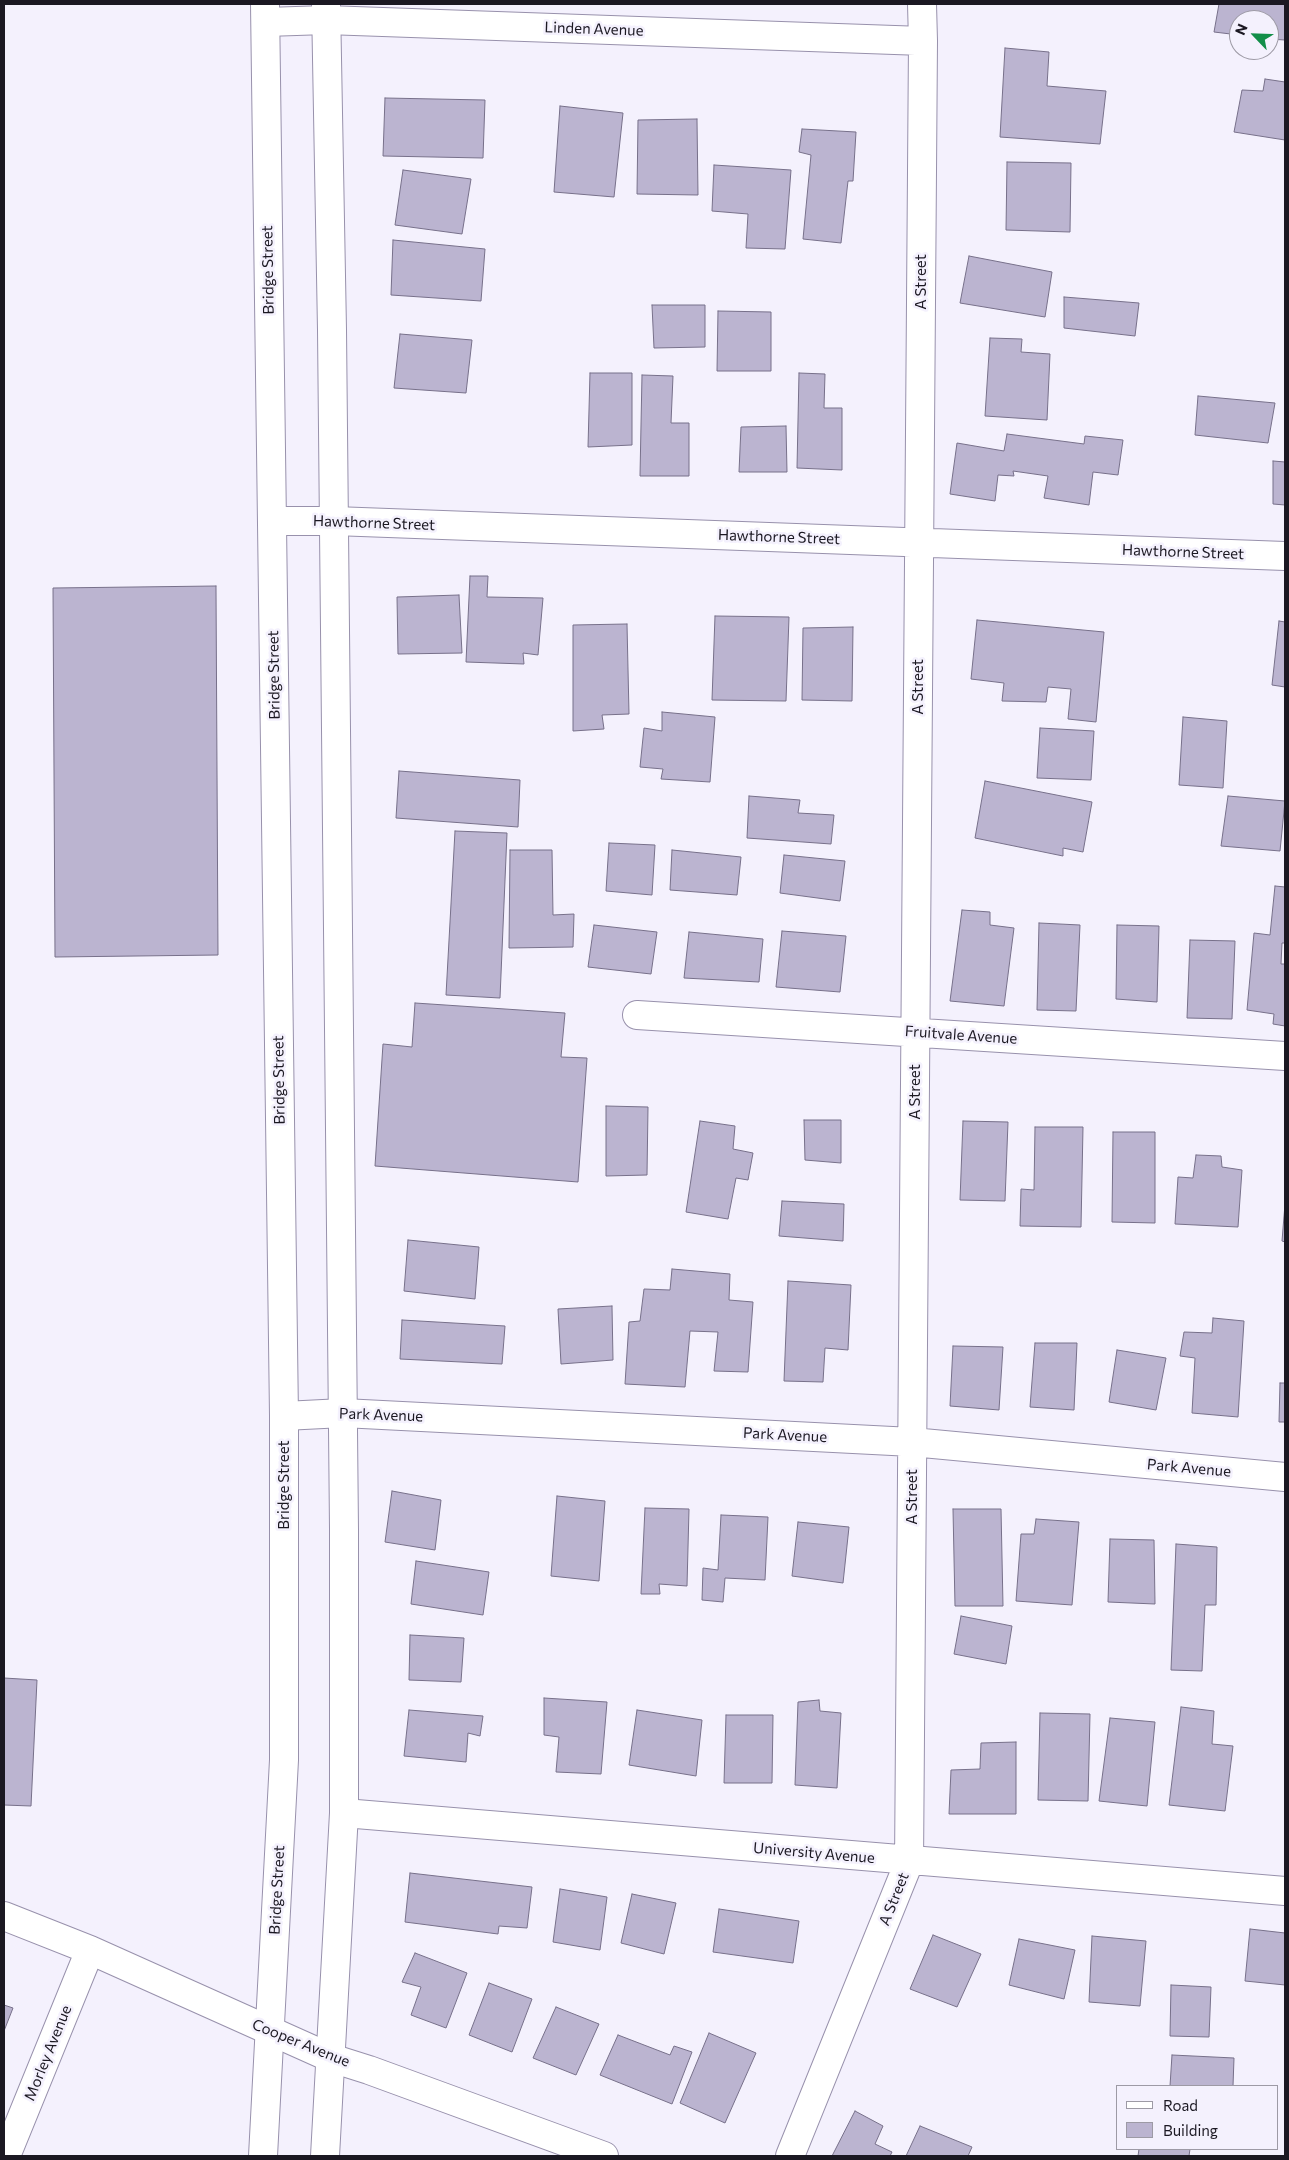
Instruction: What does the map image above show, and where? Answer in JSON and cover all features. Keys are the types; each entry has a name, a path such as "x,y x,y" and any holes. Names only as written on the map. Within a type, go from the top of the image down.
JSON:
{"street":[{"name":"A Street","path":"790,2156 909,1862 922,4"},
{"name":"Linden Avenue","path":"266,13 326,12 923,41"},
{"path":"325,2156 344,1813 343,1413 334,521 326,12"},
{"name":"Bridge Street","path":"263,2156 284,1760 284,1416 266,13"},
{"name":"Hawthorne Street","path":"272,521 334,521 1285,556"},
{"name":"Fruitvale Avenue","path":"637,1014 1285,1056"},
{"name":"Park Avenue","path":"284,1416 343,1413 912,1442 1285,1477"},
{"name":"University Avenue","path":"344,1813 909,1862 1285,1891"},
{"name":"Cooper Avenue","path":"4,1916 90,1950 331,2058 369,2070 604,2156"},
{"name":"Morley Avenue","path":"6,2156 90,1950"}],"building":[{"path":"1219,4 1285,4 1285,40 1279,40 1279,10 1229,10 1229,34 1214,32"},
{"path":"1005,48 1049,52 1047,86 1106,91 1100,144 1000,137"},
{"path":"1265,79 1285,82 1285,140 1234,132 1242,90 1263,91"},
{"path":"385,98 485,100 483,158 383,156"},
{"path":"560,106 623,113 614,197 554,192"},
{"path":"697,119 698,195 637,194 638,120"},
{"path":"802,129 856,132 853,181 848,181 841,243 803,239 811,155 799,152"},
{"path":"1007,162 1071,163 1070,232 1006,230"},
{"path":"714,165 791,170 785,249 746,248 748,214 712,211"},
{"path":"403,170 471,179 462,234 395,225"},
{"path":"393,240 485,249 481,301 391,295"},
{"path":"969,256 1052,272 1045,317 960,303"},
{"path":"1064,297 1139,303 1135,336 1064,328"},
{"path":"652,305 705,305 705,347 654,348"},
{"path":"718,311 771,312 771,371 717,371"},
{"path":"400,334 472,340 466,393 394,388"},
{"path":"990,338 1022,339 1021,352 1050,354 1047,420 985,416"},
{"path":"590,373 632,373 632,445 588,447"},
{"path":"799,373 825,374 824,408 842,408 842,470 797,468"},
{"path":"642,375 673,376 671,423 689,423 689,476 640,476"},
{"path":"1198,396 1275,403 1268,443 1195,435"},
{"path":"786,426 787,472 739,472 741,427"},
{"path":"1007,434 1084,444 1085,436 1123,440 1118,475 1093,472 1089,505 1044,498 1048,476 1013,471 1014,476 998,475 995,501 950,494 957,443 1004,451"},
{"path":"1273,461 1285,462 1285,505 1273,504"},
{"path":"470,576 488,576 487,597 543,598 538,655 523,653 524,664 466,662"},
{"path":"216,586 218,955 55,957 53,588"},
{"path":"459,595 462,653 398,654 397,597"},
{"path":"715,616 789,617 786,701 712,700"},
{"path":"977,620 1104,632 1096,722 1068,719 1071,689 1048,687 1046,702 1002,701 1004,683 971,679"},
{"path":"1279,621 1285,622 1285,687 1272,685"},
{"path":"627,624 629,714 602,715 604,729 573,731 573,625"},
{"path":"853,627 852,701 802,700 803,628"},
{"path":"662,712 715,717 710,782 661,779 663,769 640,767 644,728 662,731"},
{"path":"1183,717 1227,721 1223,788 1179,785"},
{"path":"1040,728 1094,731 1091,780 1037,778"},
{"path":"399,771 520,780 518,827 396,818"},
{"path":"985,781 1092,802 1083,852 1063,848 1063,856 975,838"},
{"path":"749,796 800,800 798,813 834,815 831,844 747,838"},
{"path":"1228,796 1285,801 1280,851 1221,846"},
{"path":"455,831 507,833 500,998 446,995"},
{"path":"609,843 655,845 652,895 606,891"},
{"path":"510,850 552,850 553,915 574,914 573,947 509,948"},
{"path":"672,850 741,857 737,895 670,890"},
{"path":"784,855 845,861 840,901 780,893"},
{"path":"1275,886 1285,887 1285,943 1282,943 1281,964 1285,964 1285,1026 1273,1024 1274,1014 1247,1010 1254,933 1270,935"},
{"path":"962,910 990,912 990,925 1014,928 1004,1006 950,1001"},
{"path":"1039,923 1080,925 1076,1011 1037,1010"},
{"path":"594,925 657,932 651,974 588,967"},
{"path":"1117,925 1159,926 1157,1002 1116,999"},
{"path":"782,931 846,936 840,992 776,987"},
{"path":"689,932 763,939 759,982 684,978"},
{"path":"1190,940 1235,941 1232,1019 1187,1018"},
{"path":"415,1003 565,1013 561,1057 587,1058 578,1182 375,1166 383,1044 412,1047"},
{"path":"606,1106 648,1107 647,1175 606,1176"},
{"path":"804,1120 841,1120 841,1163 805,1160"},
{"path":"700,1121 735,1126 733,1149 753,1153 748,1180 736,1178 728,1219 686,1212"},
{"path":"963,1121 1008,1122 1005,1201 960,1200"},
{"path":"1035,1127 1083,1127 1081,1227 1020,1226 1021,1189 1034,1190"},
{"path":"1113,1132 1155,1132 1155,1223 1112,1222"},
{"path":"1196,1155 1221,1156 1222,1167 1242,1170 1238,1227 1175,1224 1178,1177 1193,1178"},
{"path":"782,1201 844,1204 843,1241 779,1236"},
{"path":"1285,1204 1285,1242 1282,1241"},
{"path":"408,1240 479,1247 475,1299 404,1291"},
{"path":"672,1269 730,1274 729,1300 753,1302 748,1372 714,1371 718,1332 690,1331 685,1387 625,1384 629,1322 640,1321 644,1289 670,1290"},
{"path":"788,1281 851,1285 848,1350 825,1348 823,1382 784,1381"},
{"path":"612,1306 613,1360 561,1364 558,1309"},
{"path":"1213,1318 1244,1321 1238,1417 1192,1413 1195,1358 1180,1356 1184,1332 1212,1333"},
{"path":"402,1320 505,1326 502,1364 400,1359"},
{"path":"1035,1343 1077,1343 1074,1410 1030,1407"},
{"path":"953,1346 1003,1347 999,1410 950,1406"},
{"path":"1117,1350 1166,1358 1156,1410 1109,1402"},
{"path":"1280,1383 1285,1383 1285,1422 1279,1422"},
{"path":"392,1491 441,1500 435,1550 385,1542"},
{"path":"557,1496 605,1501 599,1581 551,1576"},
{"path":"645,1508 689,1509 687,1586 659,1584 660,1594 641,1594"},
{"path":"953,1509 1001,1509 1003,1606 955,1606"},
{"path":"721,1515 768,1517 765,1580 725,1578 723,1602 702,1600 703,1568 718,1570"},
{"path":"1036,1519 1079,1522 1072,1605 1016,1601 1021,1534 1034,1534"},
{"path":"798,1522 849,1527 843,1583 792,1576"},
{"path":"1110,1539 1154,1540 1155,1604 1108,1602"},
{"path":"1176,1544 1217,1547 1216,1605 1205,1605 1202,1671 1171,1670"},
{"path":"416,1561 489,1572 483,1615 411,1604"},
{"path":"961,1616 1012,1626 1006,1664 954,1654"},
{"path":"410,1635 464,1638 461,1682 409,1680"},
{"path":"4,1678 37,1680 31,1806 4,1805"},
{"path":"544,1698 607,1702 601,1774 556,1772 559,1737 544,1735"},
{"path":"819,1700 820,1711 841,1713 837,1788 795,1785 798,1702"},
{"path":"1181,1707 1214,1711 1212,1744 1233,1746 1225,1811 1169,1805"},
{"path":"409,1710 483,1716 480,1736 468,1733 466,1762 404,1756"},
{"path":"637,1710 702,1720 696,1776 629,1765"},
{"path":"1040,1713 1090,1714 1088,1801 1038,1800"},
{"path":"726,1715 773,1715 772,1783 724,1783"},
{"path":"1110,1718 1155,1722 1147,1806 1099,1801"},
{"path":"1016,1742 1016,1814 949,1814 951,1770 980,1769 981,1743"},
{"path":"410,1873 532,1887 527,1928 499,1926 498,1934 405,1922"},
{"path":"560,1889 607,1897 600,1950 553,1942"},
{"path":"632,1894 676,1903 664,1954 621,1943"},
{"path":"719,1909 799,1921 793,1963 713,1952"},
{"path":"1250,1929 1285,1933 1285,1985 1245,1981"},
{"path":"933,1935 981,1954 957,2007 910,1989"},
{"path":"1092,1936 1146,1941 1140,2006 1089,2002"},
{"path":"1019,1939 1075,1950 1064,1999 1009,1985"},
{"path":"415,1953 467,1973 446,2028 411,2015 421,1987 402,1982"},
{"path":"489,1983 532,1999 512,2052 469,2035"},
{"path":"1171,1985 1211,1987 1209,2037 1170,2036"},
{"path":"4,2005 13,2008 4,2031"},
{"path":"556,2007 599,2024 576,2075 533,2058"},
{"path":"709,2033 756,2053 725,2123 680,2103"},
{"path":"618,2035 670,2055 674,2046 692,2052 672,2104 600,2075"},
{"path":"1172,2055 1234,2058 1233,2085 1170,2085"},
{"path":"855,2111 883,2126 875,2144 892,2152 890,2156 832,2156"},
{"path":"920,2126 972,2147 968,2156 906,2156"},
{"path":"1139,2150 1190,2150 1189,2156 1138,2156"}]}
